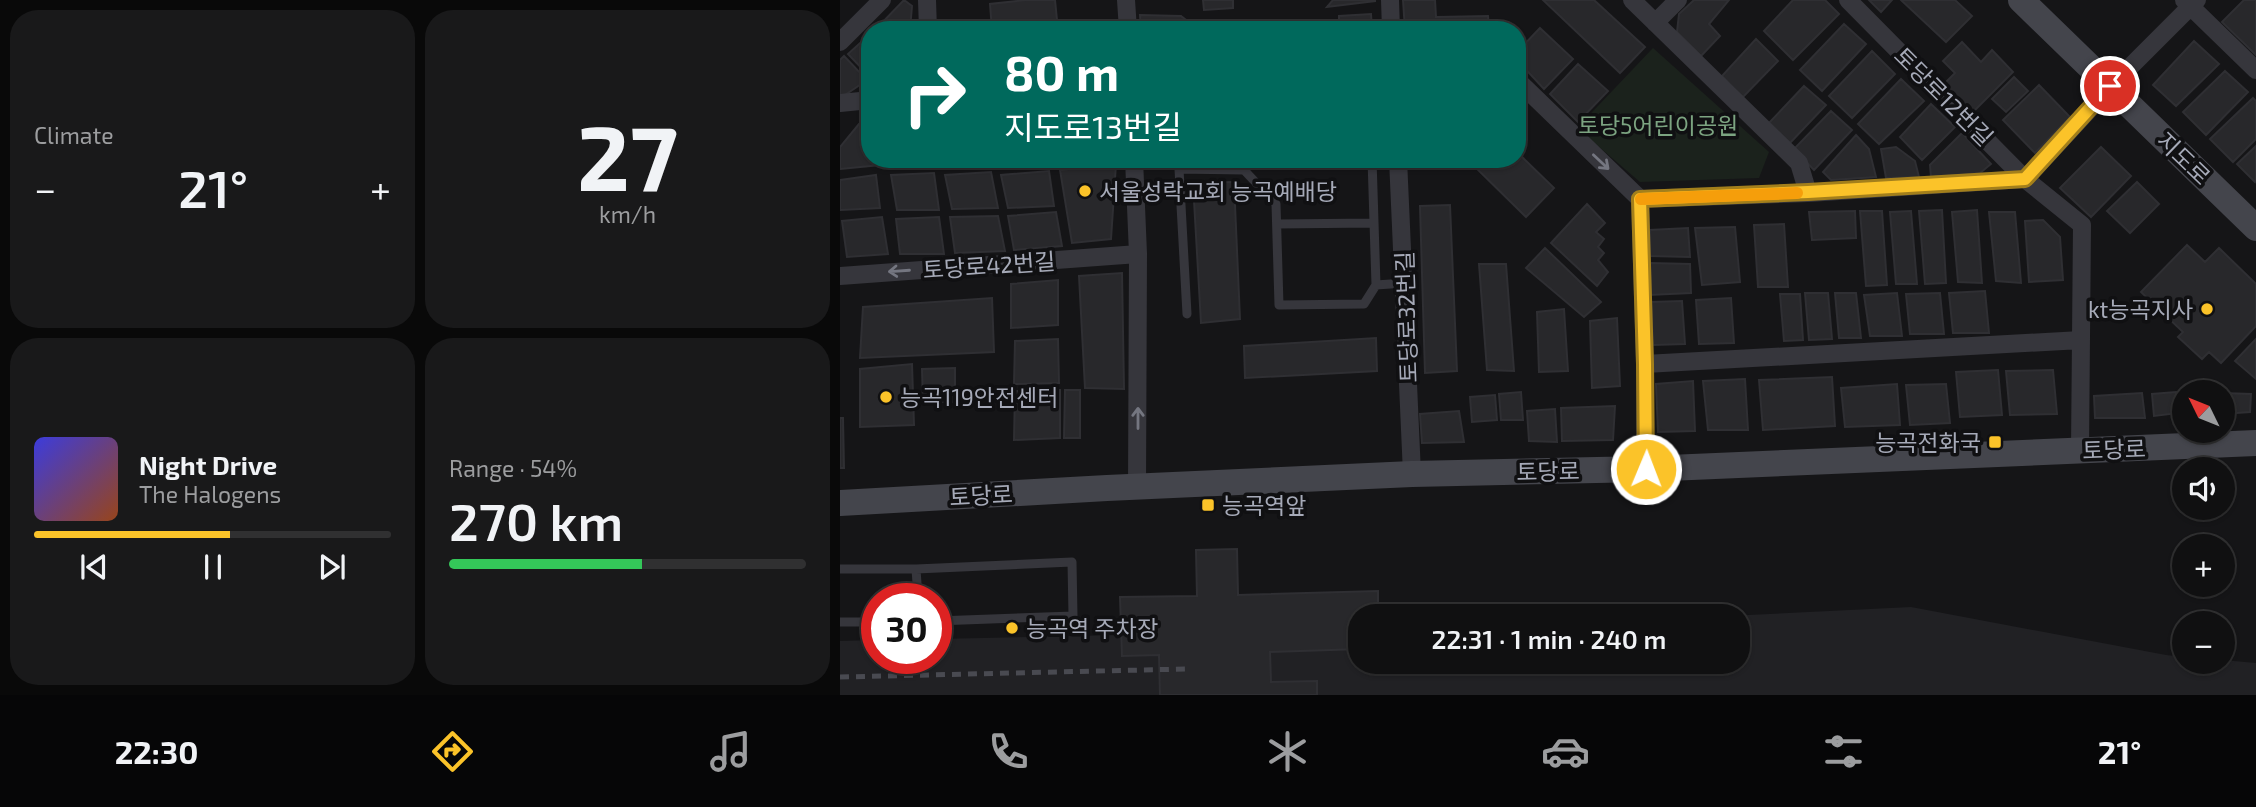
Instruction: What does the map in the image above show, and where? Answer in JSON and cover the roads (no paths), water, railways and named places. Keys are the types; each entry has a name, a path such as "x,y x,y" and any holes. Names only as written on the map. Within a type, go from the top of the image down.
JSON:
{"main road":[{"name":"지도로","path":"2021,0 2256,228"},
{"name":"토당로","path":"840,503 1412,474 1646,469 2256,443"}],"street":[{"path":"840,42 882,0"},
{"path":"927,0 928,21"},
{"path":"1126,0 1127,21"},
{"path":"1390,0 1391,21"},
{"path":"1632,0 1799,163 1808,192"},
{"path":"1655,23 1678,0"},
{"name":"토당로12번길","path":"1848,0 2025,179 2082,225 2080,450"},
{"path":"1640,199 2025,179 2190,2 2256,70"},
{"path":"1526,89 1640,199 1646,469"},
{"path":"840,103 861,101"},
{"path":"1134,168 1138,254 1137,487"},
{"name":"토당로32번길","path":"1399,168 1412,474"},
{"name":"토당로42번길","path":"840,275 1138,254"},
{"path":"1645,364 2081,340"}],"lane":[{"path":"1186,314 1179,169 1244,170 1276,204 1279,305 1364,303 1376,285 1373,168"},
{"path":"1277,224 1374,223"},
{"path":"1376,285 1405,283"},
{"path":"840,569 916,569 1072,562 1073,616 952,620"},
{"path":"916,569 917,583"},
{"path":"840,622 861,622"}],"railway":[{"path":"840,677 1186,669"}],"place":[{"name":"서울성락교회 능곡예배당","path":"1085,191"},
{"name":"kt능곡지사","path":"2207,309"},
{"name":"능곡119안전센터","path":"886,397"},
{"name":"능곡전화국","path":"1995,442"},
{"name":"능곡역앞","path":"1208,505"},
{"name":"능곡역 주차장","path":"1012,628"}],"park label":[{"name":"토당5어린이공원","path":"1658,125"}]}
